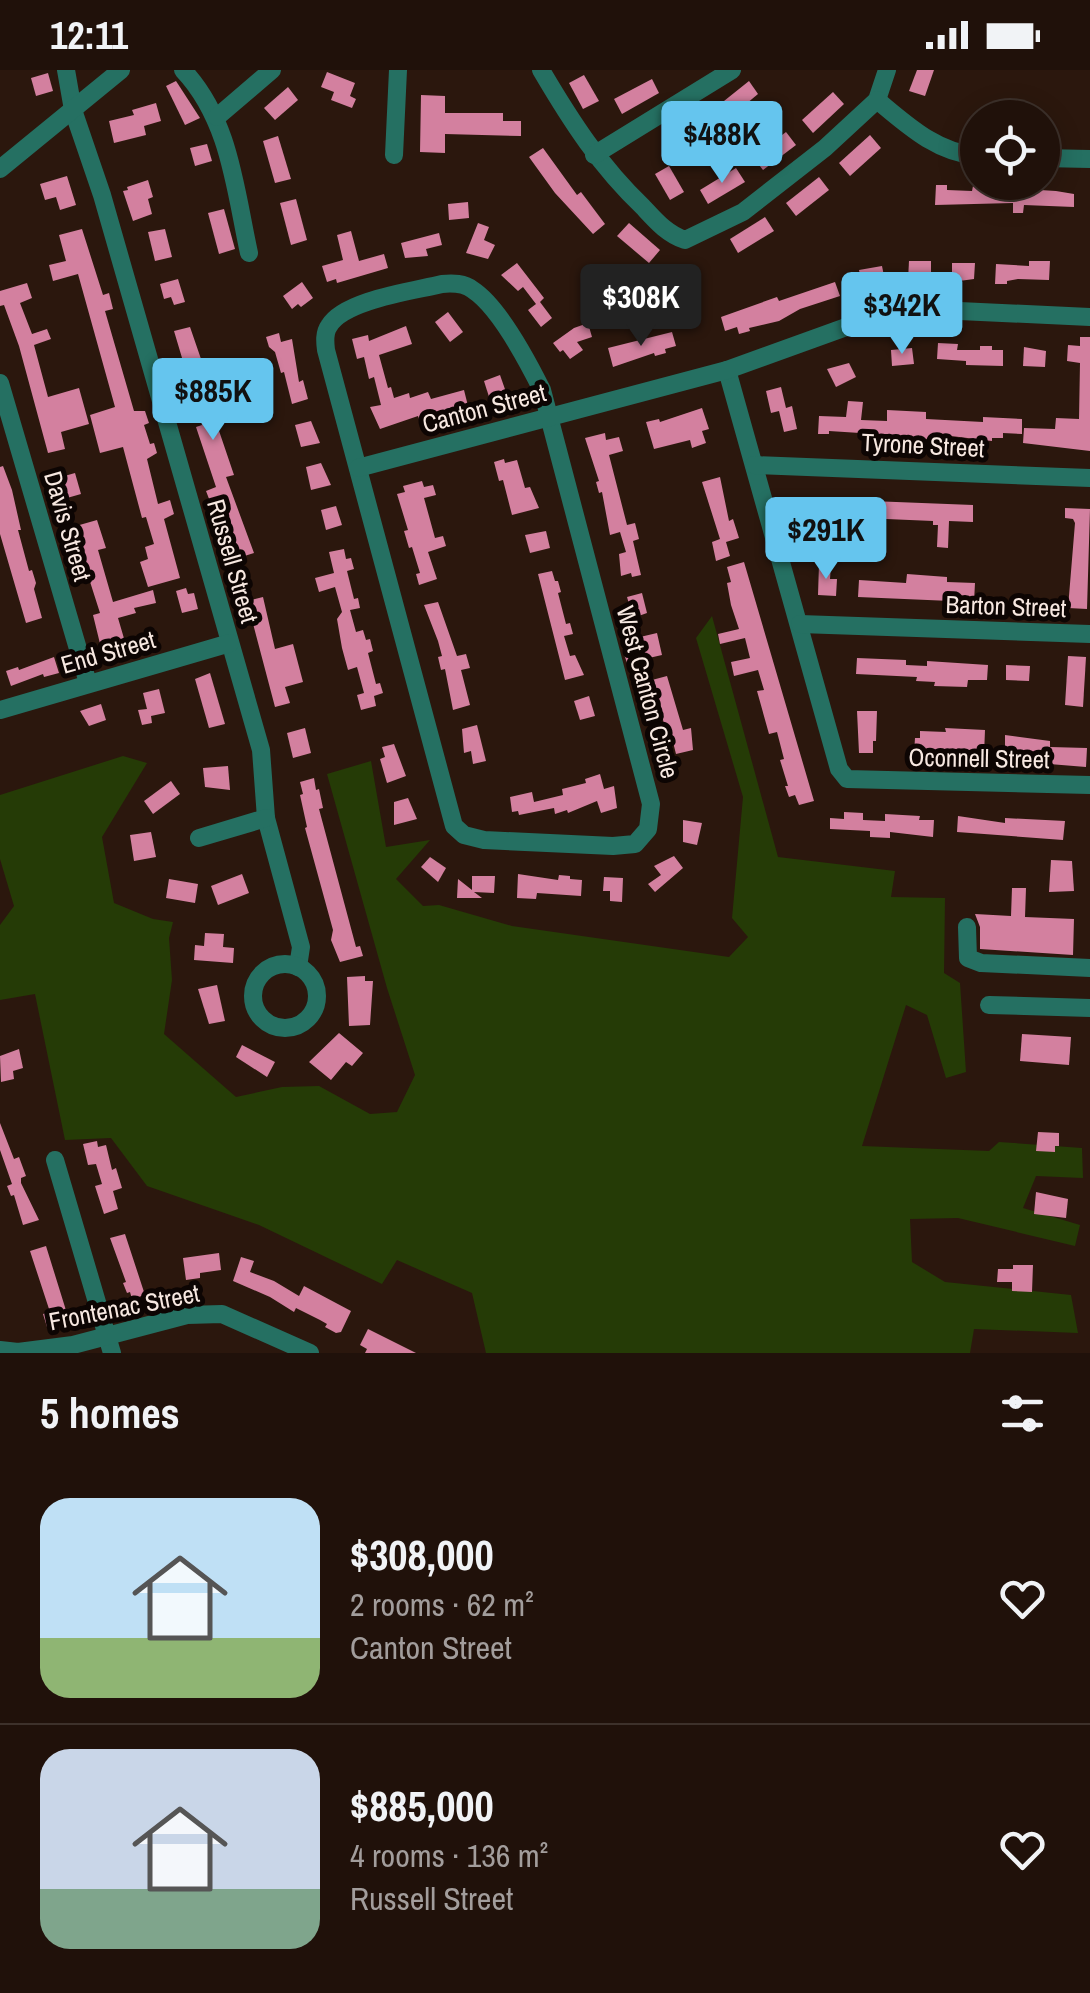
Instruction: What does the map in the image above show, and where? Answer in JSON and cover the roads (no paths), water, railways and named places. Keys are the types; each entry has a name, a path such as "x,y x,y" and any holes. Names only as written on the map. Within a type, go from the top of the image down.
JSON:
{"street":[{"name":"Russell Street","path":"66,70 73,110 102,195 260,750 266,818 301,947 298,966"},
{"path":"0,169 121,70"},
{"path":"183,70 216,117 249,253"},
{"path":"216,117 272,70"},
{"path":"394,156 398,70"},
{"path":"541,70 594,155 672,236 685,240 704,234 748,208 825,148 877,100 888,70"},
{"path":"594,155 732,70"},
{"path":"877,100 931,142 960,154"},
{"path":"1060,158 1090,159"},
{"path":"358,468 328,370 326,334 335,318 358,305 442,284 473,290 521,350 542,390 549,417"},
{"name":"Canton Street","path":"358,468 727,370 885,314 938,310 1090,317"},
{"path":"727,370 800,624"},
{"name":"Davis Street","path":"0,383 88,683"},
{"name":"West Canton Circle","path":"358,468 454,826 464,836 484,840 634,844 648,829 651,804 549,417"},
{"name":"Tyrone Street","path":"754,464 1090,478"},
{"name":"Barton Street","path":"800,624 1090,634"},
{"name":"Oconnell Street","path":"800,624 839,769 847,779 1090,785"},
{"name":"End Street","path":"0,710 230,643"},
{"path":"199,838 266,818"},
{"path":"967,926 968,958 1090,968"},
{"path":"990,1005 1090,1008"},
{"path":"56,1160 110,1344"},
{"name":"Frontenac Street","path":"0,1350 110,1344 187,1315 222,1314 310,1353"},
{"path":"270,1334 276,1353"}]}
